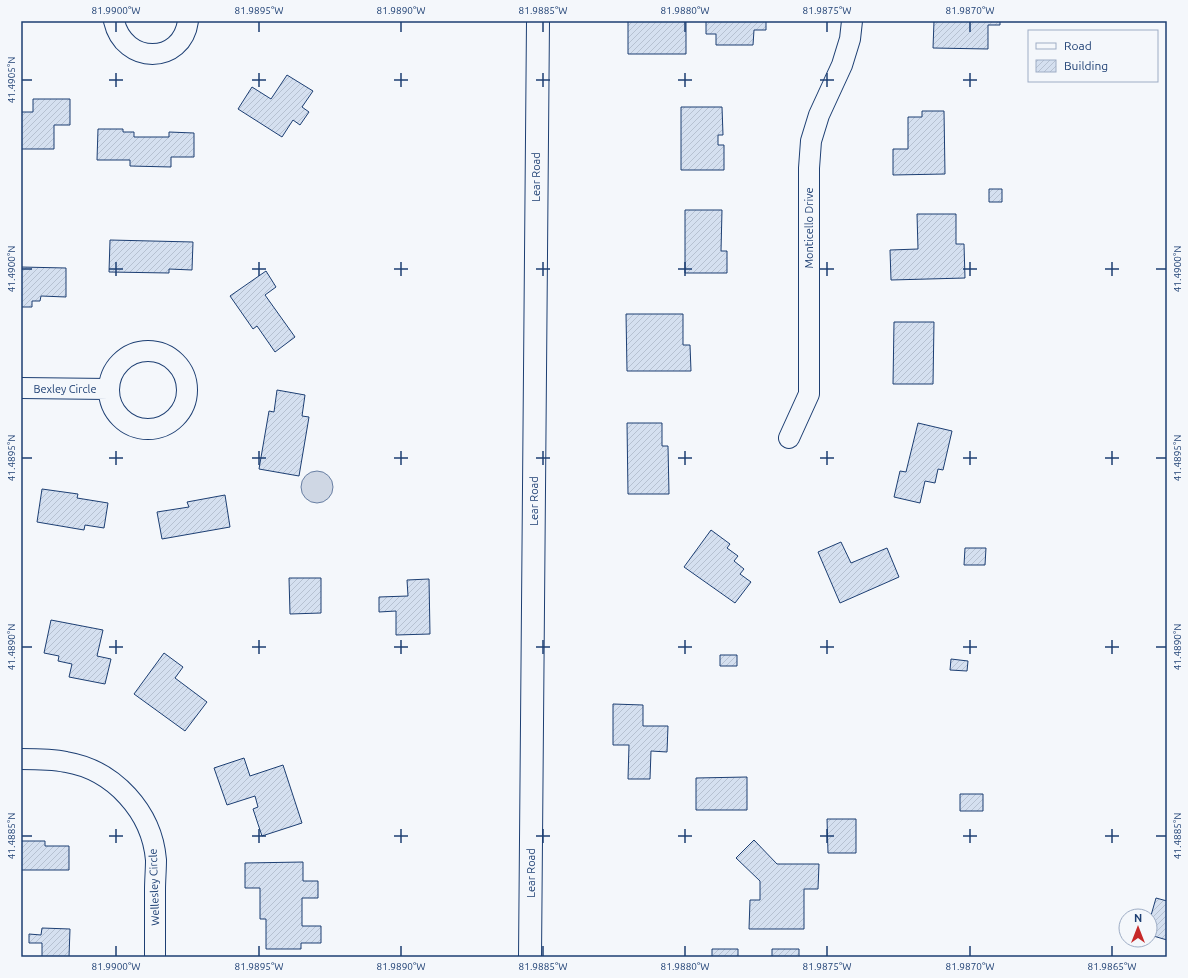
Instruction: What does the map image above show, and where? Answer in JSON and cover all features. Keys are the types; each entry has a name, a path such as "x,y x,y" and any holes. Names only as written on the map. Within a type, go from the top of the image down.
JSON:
{"street":[{"path":"114,21 116,31 123,42 134,50 146,54 160,53 172,48 181,40 187,28 188,21"},
{"name":"Lear Road","path":"530,957 538,21"},
{"name":"Monticello Drive","path":"789,438 809,394 809,168 811,141 819,115 842,65 850,39 852,21"},
{"name":"Bexley Circle","path":"21,388 109,389"},
{"name":"Wellesley Circle","path":"21,759 48,760 85,766 110,780 131,799 146,823 156,860 155,957"}],"shaded area":[{"path":"317,471 326,474 330,478 333,487 330,496 326,500 317,503 308,500 304,496 301,487 304,478 308,474"}],"building":[{"path":"628,21 686,21 686,54 628,54"},
{"path":"706,21 766,21 766,30 754,30 753,45 716,45 716,34 706,34"},
{"path":"934,21 1000,21 1000,25 988,25 988,49 933,48"},
{"path":"287,75 313,91 302,107 309,112 300,125 293,120 282,137 238,109 252,87 271,99"},
{"path":"33,99 70,99 70,125 54,125 54,149 21,149 21,112 33,112"},
{"path":"681,107 722,107 723,135 718,135 718,145 724,145 724,170 681,170"},
{"path":"922,111 944,111 945,174 893,175 893,149 908,149 908,117 922,117"},
{"path":"98,129 123,129 123,132 134,132 134,137 169,137 169,132 194,133 194,157 171,157 171,167 130,166 130,160 97,160"},
{"path":"989,189 1002,189 1002,202 989,202"},
{"path":"685,210 722,210 721,251 727,251 727,273 685,273"},
{"path":"917,214 956,214 956,244 964,244 965,278 891,280 890,250 918,249"},
{"path":"110,240 193,242 192,270 169,269 169,273 109,272"},
{"path":"21,267 66,268 66,297 41,296 40,301 32,301 32,307 21,307"},
{"path":"266,271 276,287 265,295 295,337 275,352 257,326 253,329 230,296"},
{"path":"626,314 683,314 683,345 690,345 691,371 627,371"},
{"path":"894,322 934,322 933,384 893,384"},
{"path":"277,390 305,395 302,416 309,417 299,476 259,469 269,411 274,412"},
{"path":"627,423 662,423 662,446 668,446 669,494 628,494"},
{"path":"918,423 952,431 943,470 938,469 935,483 925,481 920,503 894,497 900,471 906,472"},
{"path":"42,489 78,494 77,498 108,503 104,528 85,525 84,530 37,522"},
{"path":"225,495 230,527 162,539 157,512 189,507 187,502"},
{"path":"711,530 730,544 727,548 738,556 734,561 744,569 740,574 751,582 735,603 684,567"},
{"path":"841,542 851,563 887,548 899,577 840,603 818,552"},
{"path":"965,548 986,548 985,565 964,565"},
{"path":"289,578 321,578 321,613 290,614"},
{"path":"429,579 430,634 396,635 396,611 379,612 379,597 408,596 407,580"},
{"path":"51,620 103,630 97,656 111,659 105,684 69,677 72,664 58,661 59,656 44,653"},
{"path":"164,653 183,667 175,678 207,702 185,731 134,694"},
{"path":"720,655 737,655 737,666 720,666"},
{"path":"951,659 968,661 967,671 950,670"},
{"path":"613,704 643,705 643,726 668,726 667,752 651,751 650,779 628,779 629,745 613,745"},
{"path":"244,758 250,776 283,765 302,823 262,836 253,809 258,807 255,796 227,805 214,768"},
{"path":"747,777 747,810 696,810 696,778"},
{"path":"960,794 983,794 983,811 960,811"},
{"path":"827,819 856,819 856,853 828,853"},
{"path":"754,840 777,864 819,864 818,889 804,889 804,929 749,929 750,900 760,900 760,881 736,858"},
{"path":"21,841 45,841 45,846 69,846 69,870 21,870"},
{"path":"303,862 303,881 318,881 318,898 302,898 302,926 321,926 321,943 301,943 301,949 266,949 266,919 260,919 260,888 245,888 245,863"},
{"path":"1156,898 1167,901 1167,940 1158,937 1158,908 1153,908"},
{"path":"42,928 70,929 69,957 42,957 42,943 29,943 29,934 41,935"},
{"path":"712,949 738,949 738,957 712,957"},
{"path":"772,949 799,949 799,957 772,957"}]}
